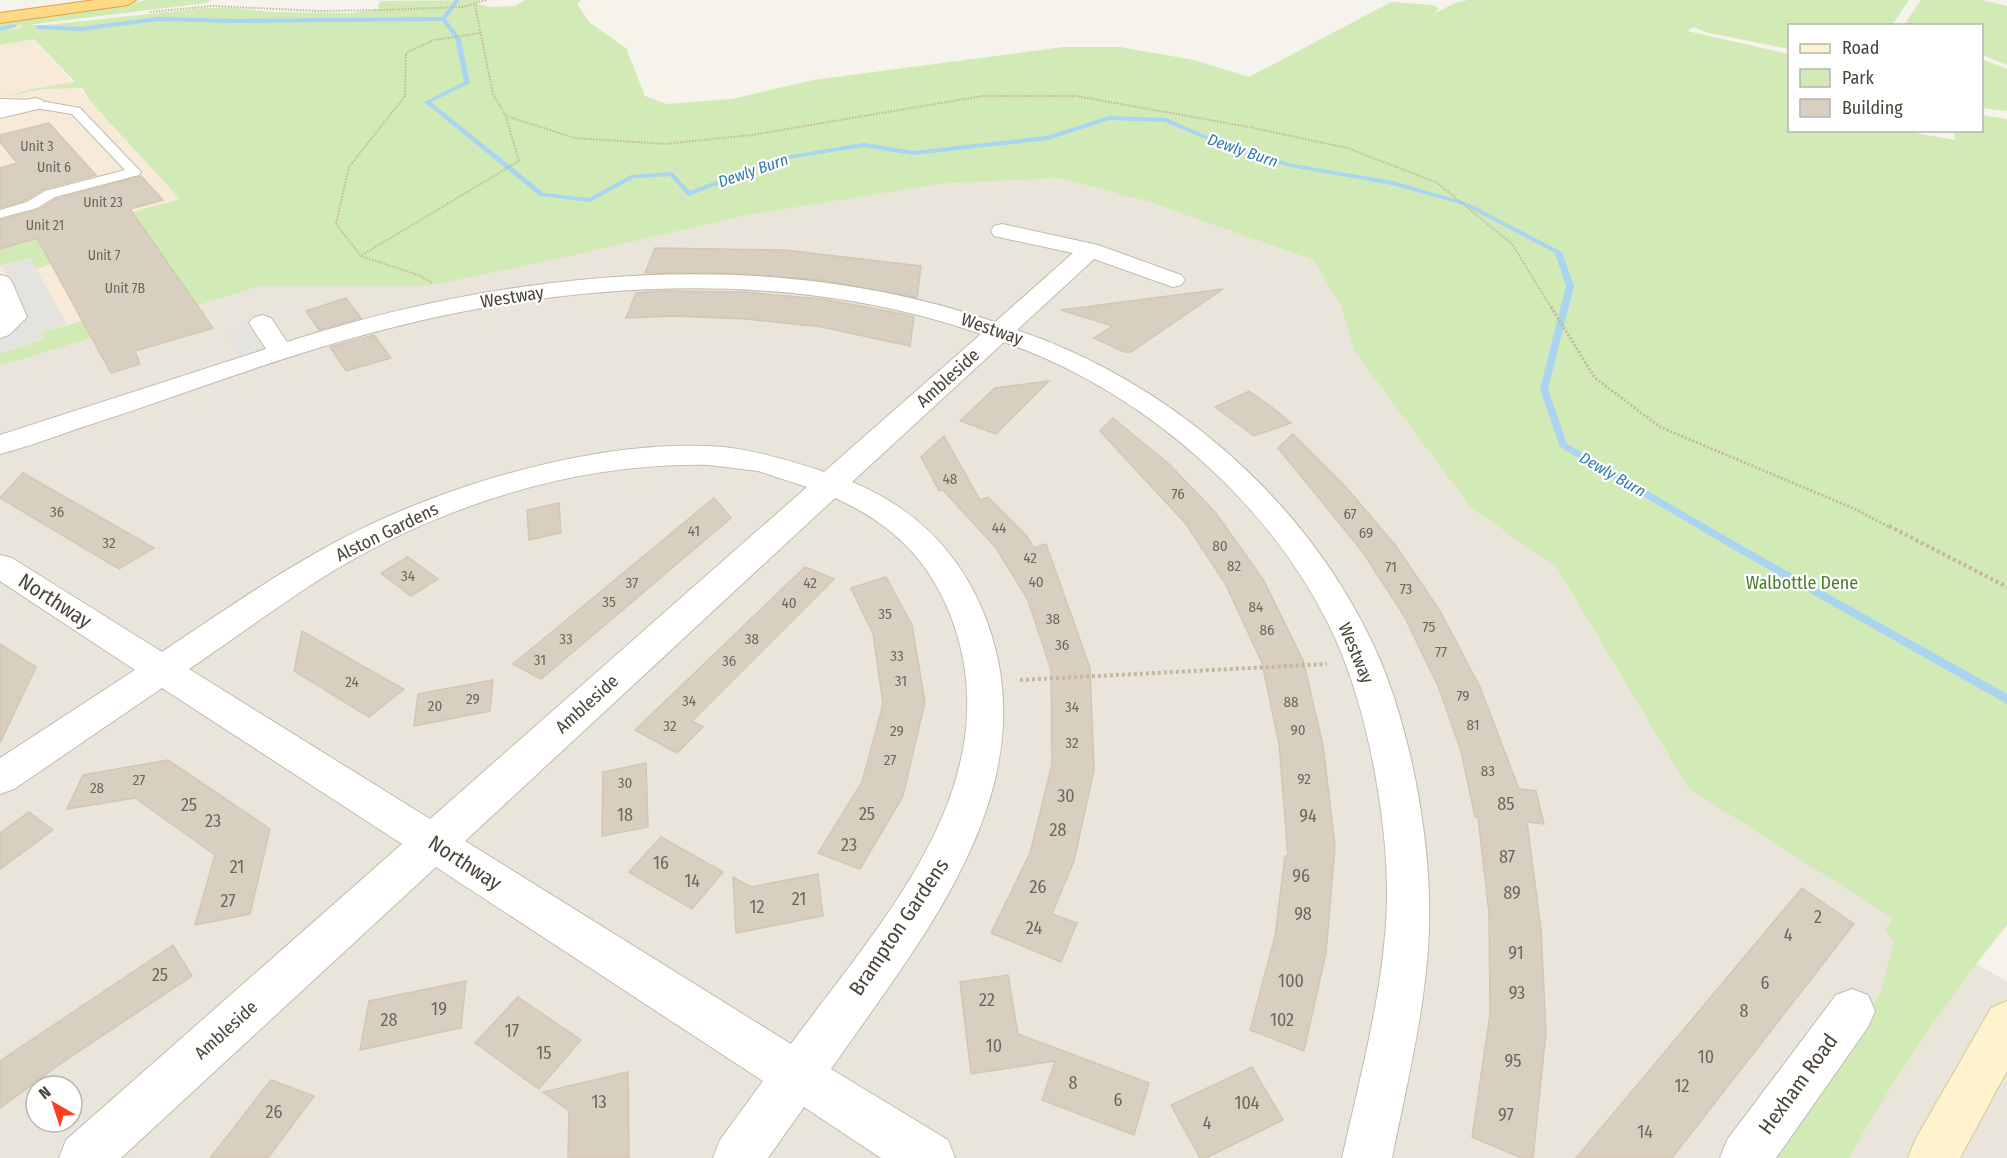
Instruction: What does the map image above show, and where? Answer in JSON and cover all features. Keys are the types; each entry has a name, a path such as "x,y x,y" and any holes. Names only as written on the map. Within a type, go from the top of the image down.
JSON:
{"highway":[{"path":"0,9 73,0"},
{"path":"0,18 128,0"}],"main road":[{"path":"1933,1158 2007,1024"}],"street":[{"path":"0,112 35,104"},
{"path":"1002,231 1090,250 1173,280"},
{"name":"Ambleside","path":"84,1158 1090,250"},
{"name":"Westway","path":"0,445 374,325 515,296 574,288 680,281 726,281 827,289 926,308 1000,331 1079,364 1118,384 1156,408 1227,464 1263,501 1298,546 1332,598 1363,662 1384,727 1401,809 1408,899 1404,972 1367,1158"},
{"path":"0,282 14,317 0,330"},
{"path":"262,323 281,353"},
{"name":"Alston Gardens","path":"0,778 162,669 355,544 422,513 496,486 598,463 689,455 735,458 771,464 830,485"},
{"name":"Brampton Gardens","path":"738,1158 911,916 945,861 967,813 980,768 985,725 986,682 975,633 958,593 941,563 914,530 881,507 830,485"},
{"name":"Northway","path":"0,566 903,1143 930,1158"},
{"name":"Hexham Road","path":"1745,1158 1852,1011"}],"lane":[{"path":"0,103 35,104 76,111 134,172 50,194 32,205 0,214"}],"path":[{"path":"141,12 212,6 320,11 443,8 475,5 486,0"},
{"path":"361,256 519,161 506,116 492,94 475,5"},
{"path":"421,276 361,256 336,224 349,167 405,96 406,53 434,40 481,33"},
{"path":"506,116 575,138 664,144 752,135 982,96 1076,96 1347,148 1436,182 1512,244 1595,378 1660,427 1855,508 2007,587"},
{"path":"986,682 1363,662"}],"shaded area":[{"path":"20,25 261,286 0,366 0,28"},
{"path":"1059,178 1149,202 1313,260 1341,306 1356,352 1471,508 1557,568 1688,788 1893,918 2007,981 2007,1158 0,1158 0,366 261,286 429,286 738,217 939,184"},
{"path":"30,258 67,324 40,332 44,339 0,353 0,279 8,277 2,266"},
{"path":"248,325 262,349 240,356 226,332"}],"green space":[{"name":"Walbottle Dene","path":"149,0 212,0 206,3 27,25 205,8 351,13 379,9 378,5 381,1 480,0 475,3 490,7 515,6 525,0 581,0 577,4 589,22 626,48 645,96 667,104 732,99 813,80 1063,47 1120,47 1194,60 1249,77 1391,2 1432,5 1439,8 1435,13 1455,3 1468,0 1909,0 1893,24 1788,24 1788,49 1705,32 1694,27 1687,31 1788,54 1788,132 1909,132 1955,140 1953,132 1983,132 1983,115 2007,119 2007,925 1923,1038 1849,1158 1775,1158 1879,996 1894,942 1885,930 1892,918 1688,788 1557,568 1471,508 1355,352 1341,306 1313,260 1149,202 1059,178 939,184 738,217 429,286 261,286 0,366 0,353 43,340 40,332 83,321 52,264 36,269 30,258 0,266 0,249 180,199 91,102 82,88 44,89 1,97 75,82 34,39 0,45 0,31 22,28 20,25 0,28 0,21"},
{"path":"1921,0 1982,0 2007,6 2007,65 1983,55 1983,24 1905,24"},
{"path":"1983,59 2007,69 2007,111 1983,108"}],"building":[{"path":"49,123 96,175 44,189 26,200 0,208 0,168 17,163 0,142 0,135"},
{"path":"141,176 163,200 130,209 213,328 135,351 140,364 111,373 37,238 0,249 0,220 38,210 56,199"},
{"path":"655,248 784,250 921,266 917,298 820,280 730,273 645,273"},
{"path":"1223,289 1131,352 1124,352 1094,338 1113,326 1061,310"},
{"path":"743,292 823,299 903,314 914,317 910,346 822,327 746,319 674,316 626,318 636,293"},
{"path":"346,298 361,318 319,330 306,311"},
{"path":"374,335 391,358 346,371 330,347"},
{"path":"1049,381 996,434 960,421 995,388"},
{"path":"1249,391 1291,423 1254,436 1215,407"},
{"path":"1113,418 1170,465 1216,513 1264,581 1303,660 1323,745 1335,846 1326,953 1304,1051 1250,1030 1275,936 1285,856 1288,856 1279,744 1262,663 1226,585 1186,524 1100,431"},
{"path":"1293,434 1345,486 1396,546 1440,611 1480,687 1519,789 1536,791 1544,824 1527,822 1541,929 1546,1032 1533,1158 1522,1158 1472,1137 1490,1014 1489,914 1478,817 1475,817 1461,751 1438,686 1404,616 1362,551 1278,448"},
{"path":"944,436 980,500 988,497 1026,535 1034,548 1046,544 1090,668 1094,770 1074,861 1052,914 1077,923 1061,962 991,933 1030,853 1052,764 1051,670 1028,600 996,548 943,490 939,491 921,457"},
{"path":"23,473 154,548 119,569 0,498"},
{"path":"714,498 731,518 541,679 513,664"},
{"path":"559,503 561,533 529,540 527,510"},
{"path":"408,557 438,579 411,596 381,573"},
{"path":"805,567 834,579 692,721 703,727 677,753 635,730"},
{"path":"886,577 912,625 925,702 903,796 860,869 818,853 862,782 883,704 873,634 851,588"},
{"path":"302,631 404,689 369,717 294,671"},
{"path":"0,644 36,667 0,743"},
{"path":"493,680 490,711 414,726 418,694"},
{"path":"168,760 270,829 250,914 195,925 215,855 135,798 67,809 83,775"},
{"path":"646,763 648,827 602,836 603,772"},
{"path":"29,812 53,830 0,869 0,833"},
{"path":"661,837 723,872 692,909 629,872"},
{"path":"818,874 823,916 736,933 733,877 751,887"},
{"path":"1802,888 1854,924 1672,1158 1576,1158"},
{"path":"173,945 192,976 47,1074 24,1074 24,1090 0,1108 0,1061"},
{"path":"1008,975 1018,1034 1149,1083 1134,1135 1042,1100 1055,1061 971,1074 960,982"},
{"path":"466,981 461,1028 360,1050 369,1001"},
{"path":"518,997 581,1040 539,1089 475,1043"},
{"path":"1252,1067 1283,1120 1206,1158 1200,1158 1171,1105"},
{"path":"628,1072 629,1158 568,1158 569,1111 543,1092"},
{"path":"271,1080 314,1096 268,1158 210,1158"}],"waterway":[{"name":"Dewly Burn","path":"443,19 458,0"},
{"path":"38,27 81,29 158,19 235,21 443,19"},
{"name":"Dewly Burn","path":"443,19 458,39 467,83 427,102 542,195 590,200 633,176 672,174 689,194 780,158 864,145 913,153 1048,138 1109,118 1166,120 1226,146 1292,166 1393,183 1466,204 1558,252 1570,286 1544,389 1563,445 1740,549 2007,699"},
{"path":"0,29 15,26"}]}
